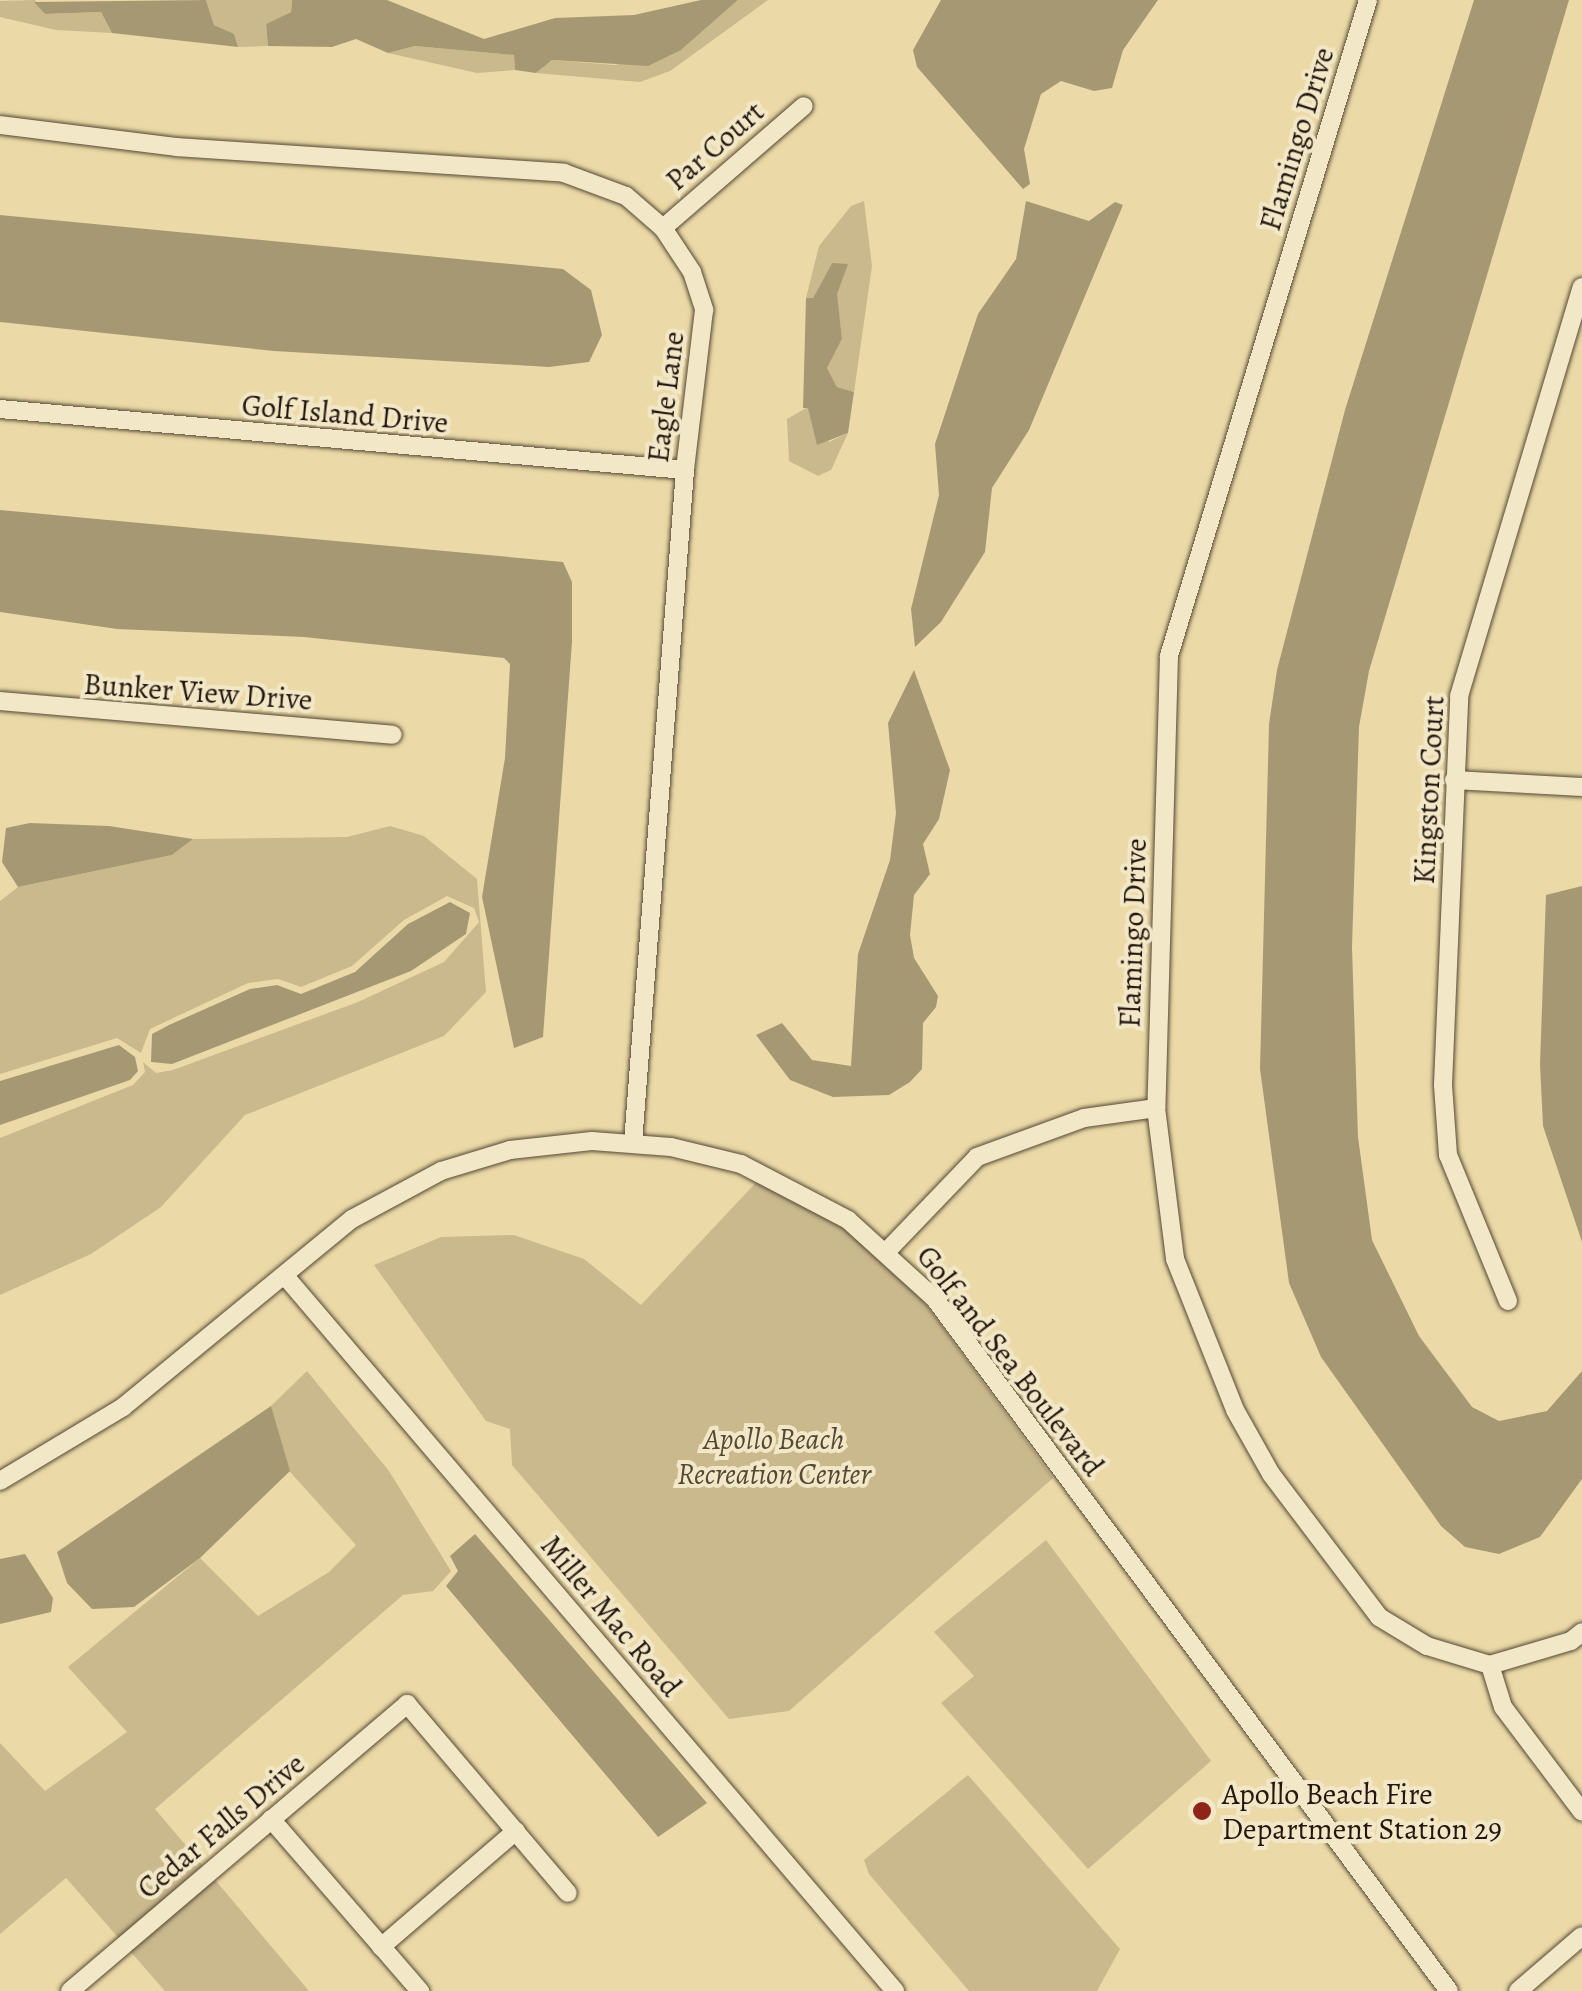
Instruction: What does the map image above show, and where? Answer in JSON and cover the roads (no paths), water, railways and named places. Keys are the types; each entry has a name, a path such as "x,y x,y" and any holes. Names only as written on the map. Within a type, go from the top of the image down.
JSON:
{"street":[{"name":"Flamingo Drive","path":"1368,0 1169,656 1156,1108 1175,1259 1235,1410 1272,1474 1379,1618 1427,1646 1490,1665"},
{"name":"Par Court","path":"663,228 804,106"},
{"name":"Eagle Lane","path":"0,125 177,147 564,174 626,196 663,228 692,272 704,310 685,470 633,1142"},
{"name":"Kingston Court","path":"1508,1301 1448,1155 1443,1085 1459,696 1582,288"},
{"name":"Golf Island Drive","path":"0,410 685,470"},
{"name":"Bunker View Drive","path":"0,702 392,735"},
{"path":"1454,780 1582,788"},
{"path":"887,1250 976,1157 1084,1118 1156,1108"},
{"name":"Golf and Sea Boulevard","path":"0,1481 123,1407 352,1219 441,1171 554,1144 633,1142 705,1154 777,1180 887,1250 935,1299 1448,1990"},
{"name":"Miller Mac Road","path":"285,1276 894,1991"},
{"path":"1582,1632 1571,1641 1490,1665 1503,1708 1582,1812"},
{"name":"Cedar Falls Drive","path":"70,1991 407,1704 516,1832"},
{"path":"271,1819 420,1991"},
{"path":"382,1947 516,1832 568,1892"},
{"path":"1518,1991 1582,1936"}],"place":[{"name":"Apollo Beach Fire Department Station 29","path":"1202,1811"}],"park label":[{"name":"Apollo Beach Recreation Center","path":"774,1456"}]}
